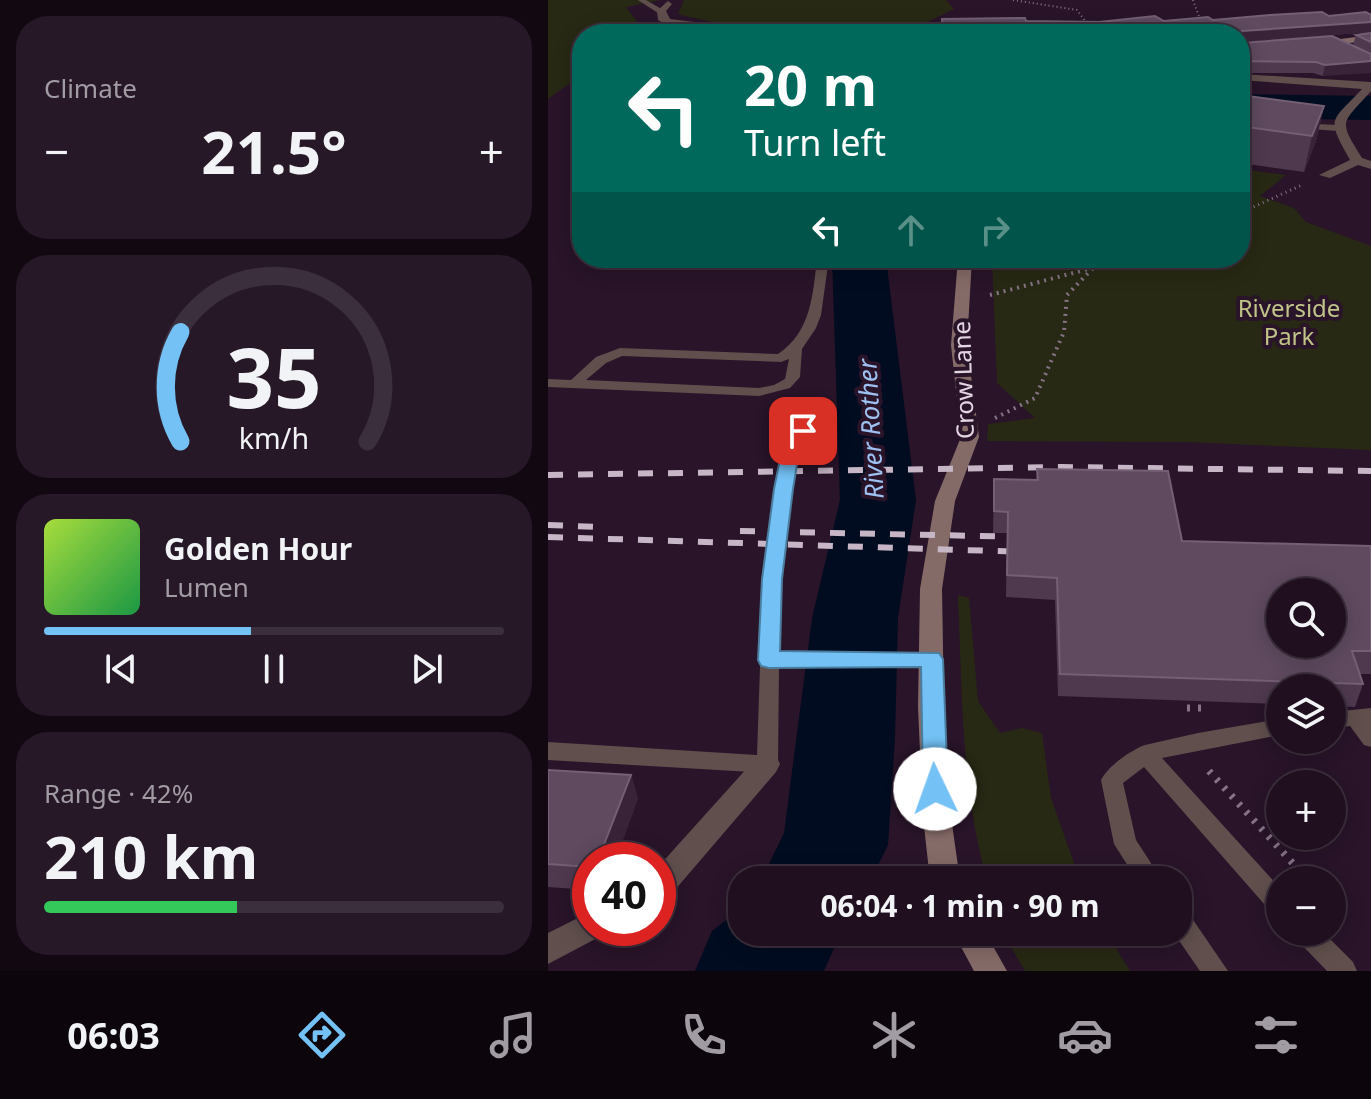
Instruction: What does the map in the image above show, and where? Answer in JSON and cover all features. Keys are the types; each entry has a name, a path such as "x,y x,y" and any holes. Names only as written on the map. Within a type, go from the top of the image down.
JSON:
{"street":[{"path":"665,8 663,20 688,24"},
{"path":"1305,44 1371,38"},
{"path":"1333,42 1358,54"},
{"path":"1250,78 1370,85"},
{"path":"1325,175 1364,163 1338,124 1370,85"},
{"name":"Crow Lane","path":"943,866 937,817 931,589 945,501 968,448 970,422 959,345 964,268"},
{"path":"676,868 767,764"},
{"path":"548,949 572,936"},
{"path":"976,946 991,971"}],"lane":[{"path":"641,0 665,8"},
{"path":"1282,124 1338,124"},
{"path":"573,385 601,360 620,352 781,358 796,350 813,325 822,268"},
{"path":"548,383 759,392 779,389 791,383 796,376 796,350"},
{"path":"548,751 767,764 776,660 772,579 783,489 792,445 803,431"},
{"path":"776,660 932,659"},
{"path":"1363,717 1371,739"},
{"path":"1140,866 1125,844 1112,780 1145,754 1266,729"},
{"path":"1145,754 1266,889"},
{"path":"1192,939 1215,971"},
{"path":"1320,946 1344,971"}],"path":[{"path":"1013,0 1077,10 1088,24"},
{"path":"1193,0 1201,22"},
{"path":"1250,209 1325,175"},
{"path":"962,302 1093,268"},
{"path":"970,422 989,421 1035,398 1064,332 1067,295 1093,268"},
{"path":"1183,700 1206,767 1295,866"}],"green space":[{"path":"548,0 660,0 626,7 639,24 572,24 572,81 548,99"},
{"path":"684,0 946,0 954,9 923,24 723,24 678,14"},
{"name":"Riverside Park","path":"1250,170 1286,175 1260,196 1294,208 1306,222 1371,246 1371,450 1186,442 987,441 988,424 1035,418 997,383 992,268 1250,268"},
{"path":"958,595 969,598 978,701 1000,733 1022,728 1042,733 1051,798 1075,866 983,866 967,774"},
{"path":"1010,946 1115,946 1130,971 1025,971"}],"building":[{"path":"1322,12 1329,16 1366,12 1371,15 1371,22 1250,30 1250,24 942,24 942,19 1025,18 1026,21 1099,22 1155,16 1164,21"},
{"path":"1371,33 1371,42 1356,35"},
{"path":"1332,36 1371,54 1371,61 1325,65 1316,62 1250,61 1250,42"},
{"path":"1250,96 1324,106 1312,136 1250,127"},
{"path":"1037,469 1168,471 1182,541 1371,546 1371,651 1352,651 1363,684 1346,683 1346,674 1266,674 1266,681 1060,674 1057,578 1007,575 1008,512 994,511 994,479 1038,480"},
{"path":"548,770 631,775 605,842 572,842 572,866 548,864"}],"waterway":[{"name":"River Rother","path":"1250,106 1371,108"},
{"name":"River Rother","path":"823,866 835,845 847,738 855,618 878,500 860,268"},
{"name":"River Rother","path":"753,971 773,954 777,946"}],"railway":[{"path":"548,475 1062,467 1371,471"},
{"path":"548,525 600,527"},
{"path":"740,531 1028,537"},
{"path":"548,537 1027,552"}],"route":[{"path":"803,431 792,445 783,489 772,579 769,660 932,659 935,789"}]}
